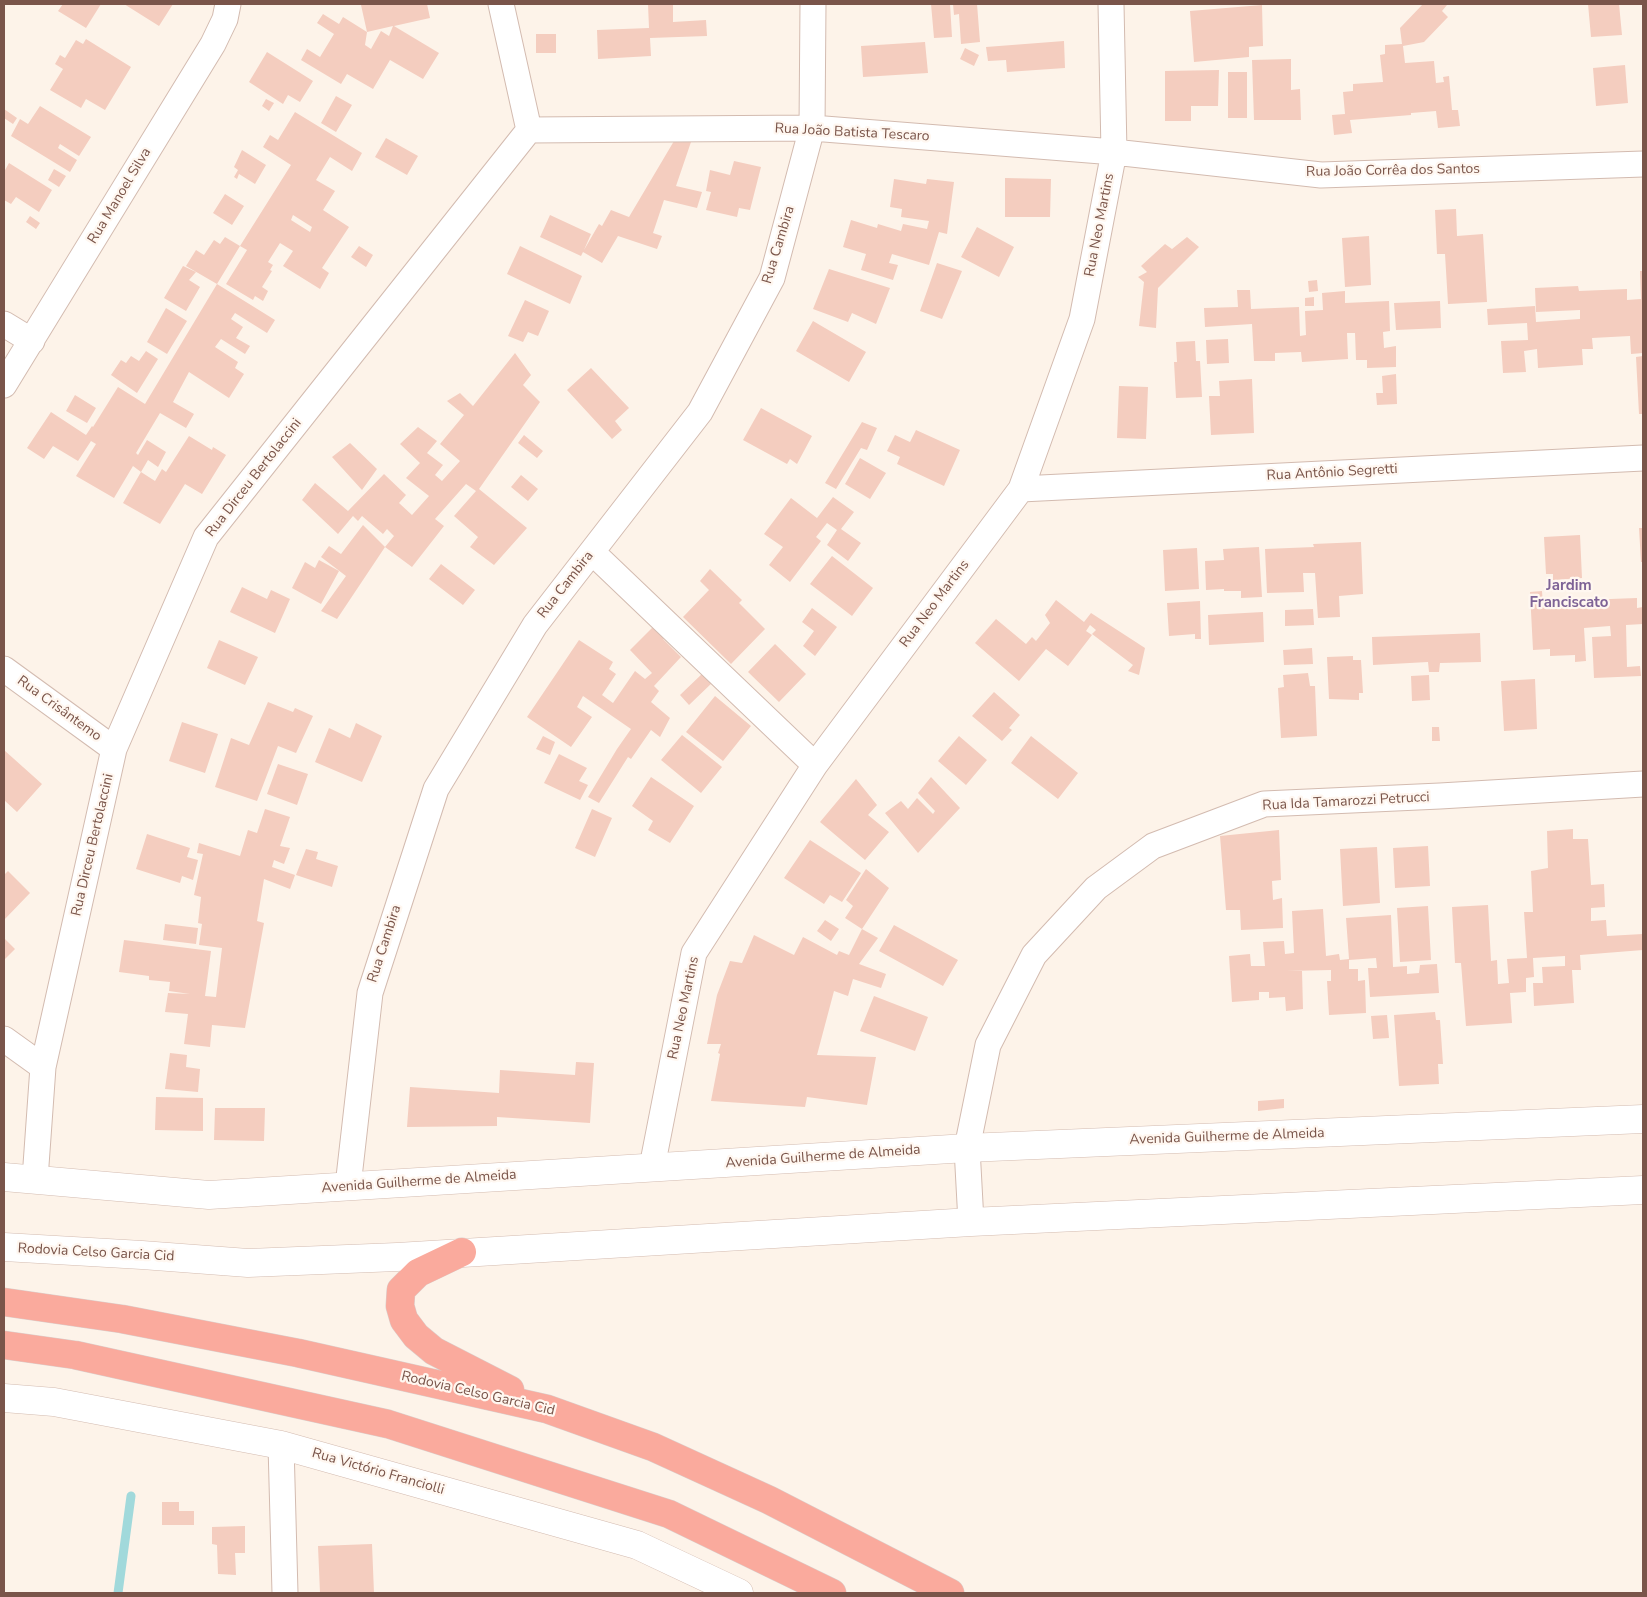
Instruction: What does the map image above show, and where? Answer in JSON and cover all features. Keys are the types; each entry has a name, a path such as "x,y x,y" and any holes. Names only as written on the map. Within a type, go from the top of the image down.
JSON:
{"highway":[{"path":"462,1252 418,1273 402,1290 400,1306 404,1320 416,1336 434,1351 547,1409"},
{"name":"Rodovia Celso Garcia Cid","path":"4,1302 122,1319 298,1353 547,1409 653,1447 769,1500 950,1593"},
{"path":"4,1346 75,1355 388,1424 669,1514 832,1593"}],"street":[{"name":"Rua Manoel Silva","path":"4,385 213,44 224,19 228,4"},
{"path":"501,4 529,130"},
{"name":"Rua Cambira","path":"348,1186 370,993 436,789 534,626 700,412 772,278 812,128 814,4"},
{"name":"Rua Neo Martins","path":"652,1167 694,954 815,765 1021,489 1082,319 1114,152 1111,4"},
{"name":"Rua João Batista Tescaro","path":"529,130 812,128 1114,152"},
{"name":"Rua Dirceu Bertolaccini","path":"35,1179 43,1067 114,749 206,537 529,130"},
{"name":"Rua João Corrêa dos Santos","path":"1114,152 1320,175 1643,164"},
{"path":"4,324 32,341"},
{"name":"Rua Antônio Segretti","path":"1021,489 1643,458"},
{"path":"592,552 815,765"},
{"name":"Rua Crisântemo","path":"4,669 114,749"},
{"name":"Rua Ida Tamarozzi Petrucci","path":"971,1222 967,1148 988,1045 1034,955 1096,888 1153,846 1264,804 1643,784"},
{"path":"4,1039 43,1067"},
{"name":"Avenida Guilherme de Almeida","path":"4,1177 208,1195 967,1148 1643,1120"},
{"path":"462,1252 971,1222 1643,1190"},
{"name":"Rodovia Celso Garcia Cid","path":"4,1247 248,1263 397,1257 462,1252"},
{"name":"Rua Victório Franciolli","path":"4,1398 54,1402 281,1445 637,1545 739,1593"},
{"path":"281,1445 285,1593"}],"building":[{"path":"63,4 101,4 86,28 58,11"},
{"path":"124,4 173,4 159,26"},
{"path":"427,4 430,18 394,26 439,53 423,79 390,60 373,89 347,74 341,84 301,60 307,49 320,57 334,34 317,23 323,14 339,24 343,17 367,32 361,5","holes":["393,26 389,36 381,31 371,49 365,45 367,32"]},
{"path":"648,4 673,4 673,22 706,20 707,36 650,38 651,56 598,59 597,30 649,28"},
{"path":"931,4 950,4 952,37 934,38"},
{"path":"953,4 977,4 980,42 961,44 959,14 954,15"},
{"path":"1423,4 1447,5 1442,11 1448,17 1424,42 1403,46 1405,63 1434,61 1436,83 1444,82 1443,77 1449,76 1452,110 1458,110 1460,126 1438,128 1436,111 1350,120 1352,133 1334,135 1332,115 1345,114 1343,92 1353,91 1353,84 1383,82 1380,55 1385,54 1385,45 1402,44 1400,28"},
{"path":"1588,4 1619,4 1622,35 1591,37"},
{"path":"1262,5 1263,46 1249,47 1249,57 1194,62 1190,11"},
{"path":"536,34 556,34 556,53 536,53"},
{"path":"86,39 131,67 105,110 86,99 81,108 50,90 63,69 55,64 60,55 65,58 76,40 83,44"},
{"path":"1064,41 1065,68 1007,72 1006,60 988,61 986,47"},
{"path":"925,42 928,73 863,77 861,46"},
{"path":"965,48 979,55 974,66 960,59"},
{"path":"267,52 313,81 300,102 288,95 283,104 249,82"},
{"path":"1291,59 1291,90 1300,89 1301,120 1254,120 1252,60"},
{"path":"1625,65 1628,103 1596,106 1593,68"},
{"path":"1219,70 1218,106 1191,106 1191,121 1165,121 1165,71"},
{"path":"1228,72 1247,72 1247,118 1228,118"},
{"path":"336,96 352,105 336,132 321,123"},
{"path":"266,99 274,103 269,111 262,106"},
{"path":"40,106 91,137 79,156 60,144 58,148 77,160 70,172 11,136 20,119 28,124"},
{"path":"4,109 17,118 13,124 4,118"},
{"path":"295,112 362,153 352,171 330,157 316,180 335,191 323,210 349,227 322,268 329,273 320,289 283,266 293,251 280,243 268,262 273,265 270,270 272,271 262,287 268,291 263,301 255,296 253,300 226,284 247,250 240,246 291,165 263,147 270,135 278,140","holes":["293,215 312,227 310,232 291,220"]},
{"path":"386,138 418,156 407,175 375,157"},
{"path":"674,141 691,142 676,186 702,192 697,208 664,200 653,233 662,236 657,249 618,236 602,263 583,252 581,256 540,237 550,215 591,234 584,250 599,224 602,226 611,210 629,217"},
{"path":"242,150 266,165 255,184 239,174 237,179 234,177 238,170 234,167"},
{"path":"734,161 761,167 750,210 739,208 737,217 706,210 711,192 706,191 710,170 730,175"},
{"path":"9,163 52,190 39,212 16,197 11,204 4,200 4,172"},
{"path":"54,169 66,176 59,187 48,180"},
{"path":"1005,178 1051,179 1050,217 1005,217"},
{"path":"894,179 926,184 927,179 954,182 947,234 939,232 929,265 892,254 889,263 898,265 893,280 861,270 866,254 843,247 851,220 877,228 878,224 901,231 903,224 927,229 929,221 901,217 902,209 890,207"},
{"path":"225,194 244,206 232,225 213,213"},
{"path":"1456,209 1457,236 1483,234 1487,302 1448,304 1445,254 1437,254 1435,210"},
{"path":"30,216 40,223 36,229 26,222"},
{"path":"977,227 1014,247 999,277 961,257"},
{"path":"1369,236 1371,285 1345,287 1342,238"},
{"path":"225,237 240,246 217,284 186,266 196,250 204,255 214,240 220,244"},
{"path":"1187,237 1199,247 1158,288 1156,328 1139,326 1144,282 1138,277 1147,272 1141,266 1165,244 1172,249"},
{"path":"359,246 373,255 366,267 351,257"},
{"path":"520,246 582,276 570,304 507,274"},
{"path":"937,263 962,271 942,319 920,311"},
{"path":"183,266 196,272 189,280 200,287 186,311 164,298"},
{"path":"829,269 890,288 876,324 852,313 848,322 813,309"},
{"path":"1640,271 1643,271 1643,353 1631,354 1630,336 1592,338 1593,349 1582,349 1583,365 1538,368 1537,349 1524,351 1526,372 1503,373 1501,341 1528,340 1527,323 1488,325 1487,309 1535,306 1536,322 1580,319 1580,310 1536,312 1535,288 1578,286 1579,291 1627,289 1627,300 1641,299"},
{"path":"1317,280 1318,291 1309,292 1308,281"},
{"path":"217,284 275,320 267,333 235,313 231,319 243,327 236,338 250,346 245,354 221,339 215,347 238,362 235,368 244,374 229,398 189,372 173,402 194,414 186,428 160,413 136,453 138,455 147,440 166,452 158,467 148,460 141,472 133,466 114,498 76,476 96,444 91,441 78,461 53,446 44,459 27,448 51,412 86,435 118,387 145,404"},
{"path":"1237,290 1250,290 1251,309 1299,307 1300,336 1306,335 1305,311 1323,310 1322,293 1345,291 1345,303 1389,301 1390,331 1383,332 1384,348 1396,346 1396,367 1367,368 1367,360 1356,360 1355,333 1347,333 1348,359 1302,362 1301,352 1275,353 1275,361 1254,361 1252,324 1205,327 1204,308 1238,307"},
{"path":"1314,297 1314,306 1305,306 1305,298"},
{"path":"525,300 549,311 538,336 528,332 523,342 508,336"},
{"path":"1440,301 1441,328 1396,330 1394,303"},
{"path":"166,308 187,321 167,354 147,342"},
{"path":"813,321 866,352 849,382 796,351"},
{"path":"1228,339 1229,363 1207,364 1206,340"},
{"path":"1195,341 1196,361 1200,361 1202,397 1176,398 1174,362 1177,362 1176,342"},
{"path":"146,351 158,359 137,393 111,375 121,360 126,363 131,356 139,361"},
{"path":"515,353 531,375 523,385 540,402 479,489 527,528 494,565 470,547 478,537 454,516 476,491 466,484 435,519 444,526 412,567 385,547 394,536 387,529 383,534 362,516 358,521 353,516 338,534 302,500 315,483 348,511 384,474 406,495 399,503 412,515 429,496 406,478 420,463 400,444 418,427 437,441 427,453 443,465 435,475 442,481 460,461 440,444 464,415 447,401 460,393 473,406"},
{"path":"1643,356 1643,414 1639,414 1636,357"},
{"path":"591,368 629,408 615,421 622,430 612,439 567,390"},
{"path":"1396,374 1397,404 1377,405 1376,393 1383,393 1382,376"},
{"path":"1252,379 1254,433 1211,435 1209,396 1220,396 1219,381"},
{"path":"1119,386 1148,387 1146,439 1117,438"},
{"path":"75,395 96,408 87,423 66,411"},
{"path":"761,408 812,436 797,464 790,459 787,464 743,440"},
{"path":"862,422 877,428 867,450 861,448 836,489 825,483"},
{"path":"916,430 960,450 944,486 897,464 900,457 887,451 895,435 910,442"},
{"path":"524,435 543,451 537,458 518,443"},
{"path":"189,436 212,450 213,447 226,455 202,494 185,484 160,524 123,503 141,472 155,481 162,469 166,472"},
{"path":"350,443 377,469 362,490 332,457"},
{"path":"860,458 886,473 870,499 845,484"},
{"path":"521,475 538,489 528,501 511,487"},
{"path":"833,497 854,512 841,529 861,543 848,561 827,545 837,530 827,523 816,537 821,541 790,582 769,565 783,547 764,534 791,498 817,518"},
{"path":"363,525 385,547 337,619 321,611 346,576 321,557 329,546 341,554"},
{"path":"1639,528 1643,528 1643,562 1641,562"},
{"path":"1580,535 1582,578 1553,580 1553,574 1546,574 1544,537"},
{"path":"1361,542 1363,594 1339,596 1340,617 1318,618 1315,573 1303,573 1304,592 1267,593 1265,549 1314,547 1313,544"},
{"path":"1259,547 1262,597 1241,598 1241,591 1224,591 1224,589 1206,590 1205,561 1224,560 1223,549"},
{"path":"1197,548 1199,589 1165,591 1163,550"},
{"path":"832,556 873,588 852,616 810,584"},
{"path":"319,560 339,571 321,604 292,588 305,562 315,568"},
{"path":"441,564 475,590 463,605 429,579"},
{"path":"710,569 742,600 739,603 765,629 731,664 683,617 709,590 700,581"},
{"path":"242,587 267,599 271,590 290,599 275,633 230,612"},
{"path":"1542,591 1543,606 1583,604 1583,600 1637,598 1637,608 1643,607 1643,624 1626,625 1627,667 1640,666 1641,676 1594,678 1592,637 1611,636 1610,626 1584,628 1586,661 1575,662 1575,655 1550,656 1550,649 1533,650 1530,592"},
{"path":"1056,600 1084,622 1091,613 1145,648 1139,675 1128,671 1133,665 1092,634 1096,630 1090,625 1086,631 1092,635 1068,666 1046,649 1019,681 975,643 996,619 1026,644 1032,637 1036,641 1050,623 1045,615"},
{"path":"1200,601 1201,639 1195,639 1195,634 1169,636 1167,603"},
{"path":"812,608 837,627 815,656 803,646 814,631 802,622"},
{"path":"1313,609 1314,625 1285,626 1285,610"},
{"path":"1263,612 1264,642 1209,645 1208,615"},
{"path":"659,621 670,632 663,639 681,657 654,686 659,691 651,702 670,718 660,737 651,730 631,759 628,757 599,803 588,797 631,729 583,696 577,707 592,717 571,747 527,717 579,640 613,662 609,669 616,674 602,695 613,703 635,671 645,679 652,673 630,650"},
{"path":"1480,633 1481,662 1440,663 1439,672 1429,672 1428,662 1373,665 1372,637"},
{"path":"219,640 258,657 245,685 207,668"},
{"path":"775,644 806,674 779,702 748,672"},
{"path":"1312,648 1313,664 1284,665 1283,650"},
{"path":"1353,656 1353,660 1361,660 1363,693 1359,693 1359,700 1329,699 1327,657"},
{"path":"704,672 714,681 689,705 680,695"},
{"path":"1308,673 1310,686 1315,686 1317,736 1281,738 1278,688 1284,687 1283,675"},
{"path":"1429,675 1430,700 1412,701 1411,676"},
{"path":"1535,679 1537,729 1504,731 1501,681"},
{"path":"994,692 1020,715 1009,728 1012,730 1002,741 972,716"},
{"path":"715,696 751,726 723,761 686,732"},
{"path":"268,702 293,712 295,708 313,716 296,753 278,746 257,801 215,787 231,738 249,745"},
{"path":"182,722 218,734 205,773 169,761"},
{"path":"356,723 382,736 362,782 315,762 329,728 350,738"},
{"path":"1432,727 1439,727 1440,741 1432,741"},
{"path":"682,735 722,767 701,793 661,760"},
{"path":"543,736 555,742 550,755 536,749"},
{"path":"959,736 987,760 966,785 938,761"},
{"path":"1031,736 1078,773 1058,799 1011,763"},
{"path":"4,750 42,784 17,812 4,800"},
{"path":"559,754 587,768 579,781 588,785 580,800 544,783"},
{"path":"278,764 308,774 297,805 267,794"},
{"path":"651,777 694,806 670,843 648,830 653,821 632,806"},
{"path":"931,777 960,808 918,853 885,813 901,801 908,809 917,798 933,814 935,811 918,793"},
{"path":"856,779 877,805 868,815 889,832 865,860 820,822"},
{"path":"265,809 290,817 280,846 290,848 284,864 274,860 272,867 295,875 290,889 264,879 257,921 264,923 245,1028 212,1025 210,1047 184,1044 188,1014 165,1012 168,993 190,994 169,991 170,982 149,980 149,976 119,972 124,940 211,951 205,996 216,997 222,948 199,945 202,924 198,923 201,897 194,895 203,854 197,853 199,843 240,856 248,830 257,833"},
{"path":"592,809 612,818 595,857 575,848"},
{"path":"1573,829 1573,839 1588,839 1591,885 1604,884 1605,907 1591,908 1591,921 1606,920 1607,936 1643,934 1643,950 1580,955 1581,970 1572,970 1574,1003 1534,1006 1533,983 1543,983 1542,967 1565,966 1565,956 1533,958 1534,977 1526,978 1526,992 1510,993 1512,1023 1466,1026 1461,963 1455,963 1452,907 1488,905 1491,961 1497,960 1498,984 1509,983 1507,959 1527,958 1524,912 1533,912 1531,871 1548,868 1547,831"},
{"path":"1279,830 1281,880 1272,881 1273,900 1282,898 1283,928 1241,930 1240,910 1226,910 1220,836"},
{"path":"147,834 190,848 187,857 198,860 193,880 182,876 180,883 136,869"},
{"path":"810,840 861,873 842,902 830,895 824,904 784,878"},
{"path":"1428,846 1430,886 1395,888 1393,848"},
{"path":"1377,847 1380,903 1343,906 1340,849"},
{"path":"306,849 318,852 316,859 338,866 332,887 296,875"},
{"path":"866,869 889,888 862,929 845,918 853,906 846,900"},
{"path":"8,871 30,893 4,920 4,875"},
{"path":"1428,906 1431,960 1400,962 1397,908"},
{"path":"1323,909 1326,956 1339,954 1340,960 1349,959 1346,918 1391,915 1393,967 1407,966 1407,974 1419,973 1420,965 1437,964 1439,993 1370,997 1368,968 1377,968 1376,958 1349,960 1349,969 1358,969 1358,981 1365,980 1366,1013 1329,1015 1327,981 1331,981 1331,970 1286,971 1302,971 1303,1009 1286,1011 1285,997 1269,998 1269,992 1259,992 1259,1000 1232,1002 1229,956 1250,954 1251,966 1265,966 1263,942 1284,941 1285,954 1294,953 1292,911"},
{"path":"825,920 839,929 831,941 817,931"},
{"path":"165,924 198,928 196,944 163,940"},
{"path":"894,925 958,960 943,986 879,951"},
{"path":"862,929 878,938 859,964 886,974 881,988 853,979 848,996 834,991 817,1055 876,1057 867,1105 807,1097 805,1107 711,1101 721,1044 707,1044 717,995 730,961 742,963 754,935 794,955 803,937 837,955 839,951 849,955"},
{"path":"4,938 15,949 4,960"},
{"path":"874,996 928,1017 915,1051 860,1031"},
{"path":"1435,1012 1436,1020 1440,1020 1443,1064 1438,1064 1439,1084 1399,1086 1394,1015"},
{"path":"1387,1015 1389,1038 1373,1039 1371,1016"},
{"path":"170,1053 187,1055 186,1067 200,1069 198,1092 165,1089"},
{"path":"576,1062 594,1063 590,1123 497,1117 497,1126 407,1127 410,1087 499,1093 500,1070 575,1075"},
{"path":"156,1097 203,1098 203,1131 155,1130"},
{"path":"1284,1099 1284,1108 1258,1111 1258,1101"},
{"path":"215,1108 265,1108 264,1141 214,1140"},
{"path":"162,1502 179,1502 179,1511 194,1511 194,1525 162,1525"},
{"path":"245,1526 245,1553 235,1553 236,1575 218,1574 217,1545 212,1544 212,1527"},
{"path":"372,1544 374,1593 320,1593 318,1546"}],"waterway":[{"path":"118,1593 131,1496"}],"district":[{"name":"Jardim Franciscato","path":"1569,594"}]}
